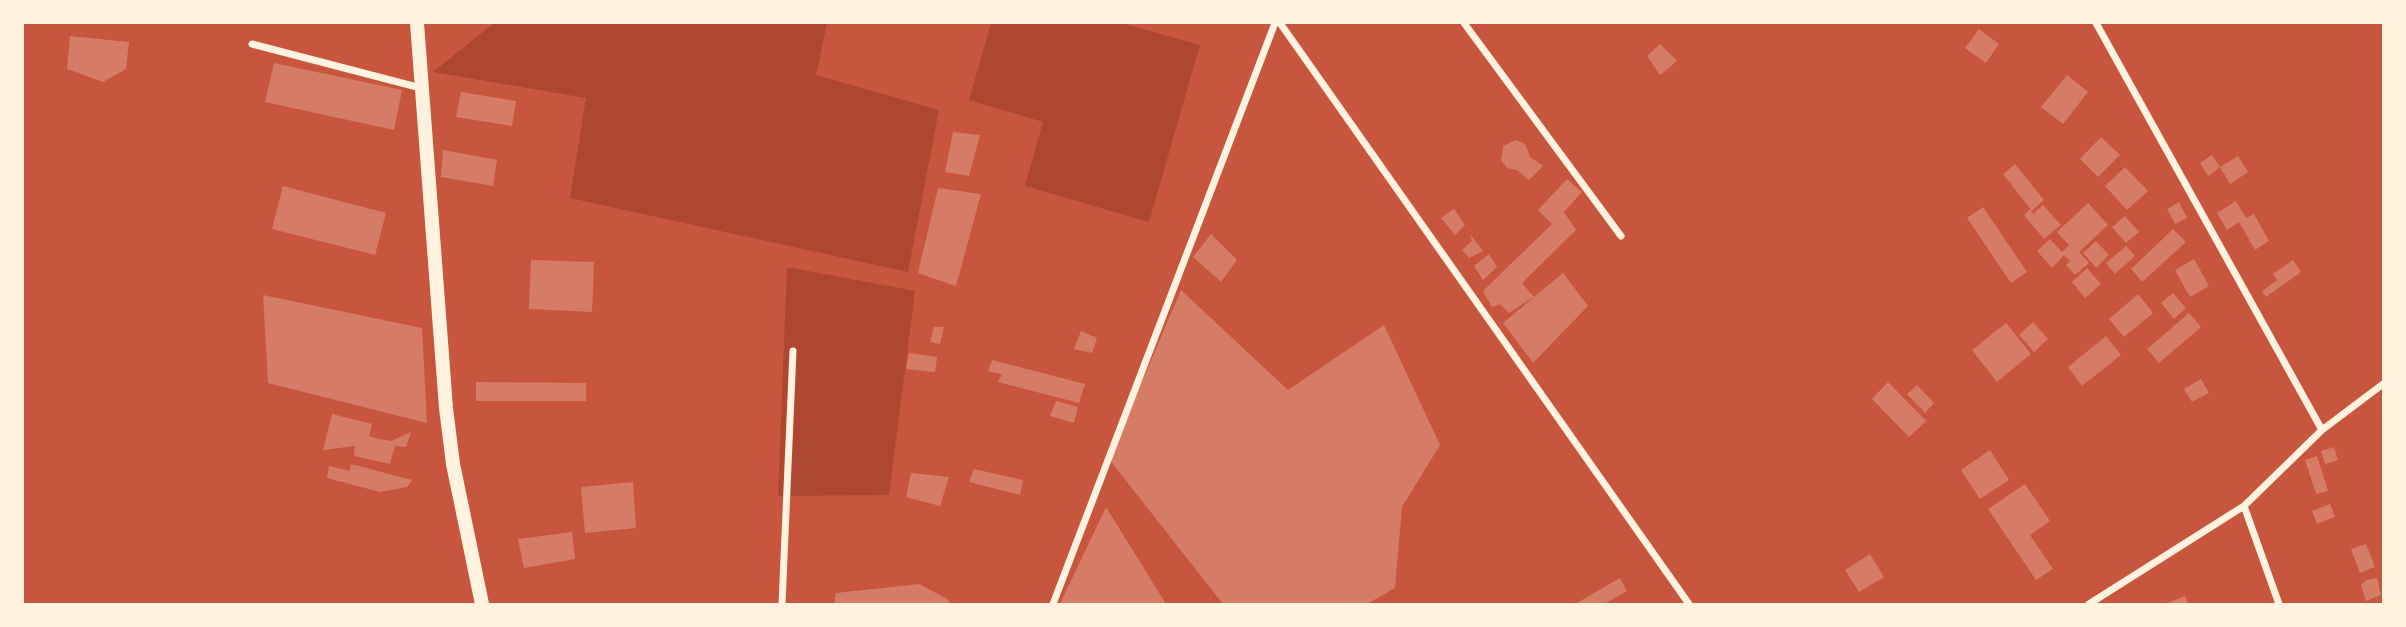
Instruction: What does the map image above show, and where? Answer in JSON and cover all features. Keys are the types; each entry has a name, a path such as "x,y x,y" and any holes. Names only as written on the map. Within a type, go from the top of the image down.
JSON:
{"main road":[{"path":"417,23 446,408 453,464 482,604"}],"street":[{"path":"1053,604 1278,23"},
{"path":"1278,23 1689,604"},
{"path":"1464,23 1621,236"},
{"path":"2096,23 2322,430"},
{"path":"252,44 422,88"},
{"path":"782,604 793,351"},
{"path":"2088,604 2244,506 2322,430 2383,384"},
{"path":"2244,506 2278,604"}],"shaded area":[{"path":"494,23 827,23 816,75 939,110 908,272 570,198 586,98 433,72"},
{"path":"991,23 1121,23 1200,45 1149,222 1025,186 1043,122 969,100"},
{"path":"787,267 915,291 889,495 778,496"}],"building":[{"path":"1979,29 1999,44 1986,63 1965,48"},
{"path":"70,36 129,42 126,69 103,82 67,69"},
{"path":"1660,44 1677,61 1660,75 1647,56"},
{"path":"274,63 402,90 394,130 265,102"},
{"path":"2067,75 2088,92 2063,124 2041,107"},
{"path":"461,92 516,101 512,126 456,117"},
{"path":"953,132 980,135 969,176 945,172"},
{"path":"2101,137 2120,155 2098,177 2080,159"},
{"path":"1516,140 1525,144 1530,157 1543,166 1529,180 1517,170 1507,168 1501,160 1503,146"},
{"path":"443,150 497,160 493,186 441,177"},
{"path":"2212,155 2220,167 2208,176 2200,163"},
{"path":"2238,156 2248,172 2230,184 2220,167"},
{"path":"2015,164 2044,200 2032,211 2003,174"},
{"path":"2125,167 2148,191 2127,210 2105,186"},
{"path":"1567,179 1582,192 1564,212 1576,230 1522,283 1534,297 1509,313 1500,304 1492,307 1483,291 1552,224 1538,210"},
{"path":"283,186 386,213 375,255 272,229"},
{"path":"938,188 981,194 956,286 918,273"},
{"path":"2236,201 2246,218 2254,214 2269,241 2255,250 2239,222 2227,230 2217,213"},
{"path":"2179,202 2187,218 2175,224 2167,209"},
{"path":"2088,203 2108,225 2079,252 2089,263 2075,275 2066,265 2070,261 2064,255 2052,268 2037,251 2050,239 2062,252 2069,245 2057,232"},
{"path":"2043,205 2061,225 2044,239 2024,215 2030,209 2035,216 2034,213"},
{"path":"1983,207 2027,272 2011,283 1967,218"},
{"path":"1454,209 1465,225 1455,235 1441,218"},
{"path":"2125,216 2139,232 2126,243 2112,227"},
{"path":"2173,229 2186,242 2142,282 2131,269"},
{"path":"1211,234 1237,260 1221,282 1193,257"},
{"path":"1470,234 1483,251 1469,258 1462,250 1472,241"},
{"path":"2096,241 2109,255 2096,268 2083,253"},
{"path":"2126,246 2135,256 2115,274 2106,263"},
{"path":"1489,254 1497,267 1483,280 1474,266"},
{"path":"2194,259 2209,286 2190,297 2175,270"},
{"path":"531,260 594,262 592,312 529,309"},
{"path":"2293,260 2301,272 2266,297 2262,291 2277,280 2273,274"},
{"path":"2087,268 2101,284 2085,298 2072,282"},
{"path":"1563,273 1588,306 1533,363 1503,323"},
{"path":"1181,290 1288,390 1384,325 1440,445 1402,507 1395,588 1367,604 1223,604 1109,459"},
{"path":"2173,293 2186,308 2174,319 2161,303"},
{"path":"2138,294 2153,313 2124,337 2109,319"},
{"path":"263,295 422,328 427,423 268,383"},
{"path":"2189,313 2201,327 2159,363 2147,349"},
{"path":"2033,322 2048,339 2034,352 2019,335"},
{"path":"2006,323 2031,354 1997,382 1972,350"},
{"path":"934,327 944,327 940,344 930,342"},
{"path":"1081,331 1097,338 1092,353 1074,349"},
{"path":"2106,336 2121,355 2082,386 2068,367"},
{"path":"909,353 937,357 935,372 906,369"},
{"path":"992,360 1085,384 1079,403 998,382 1002,374 988,371"},
{"path":"2201,379 2209,393 2192,402 2184,389"},
{"path":"476,382 586,383 586,401 476,401"},
{"path":"1888,382 1926,421 1909,437 1872,399"},
{"path":"1917,385 1934,403 1925,413 1907,394"},
{"path":"1056,401 1078,407 1074,423 1050,416"},
{"path":"332,414 372,424 369,436 379,439 391,441 411,432 406,447 395,446 390,464 354,456 355,446 323,450"},
{"path":"2334,447 2338,460 2325,464 2321,451"},
{"path":"1990,450 2009,480 1980,499 1961,470"},
{"path":"2317,456 2328,491 2316,494 2305,460"},
{"path":"351,464 412,480 407,487 380,492 327,478 329,466 350,471"},
{"path":"974,469 1023,480 1020,495 969,482"},
{"path":"911,473 949,477 940,506 906,497"},
{"path":"633,482 636,528 585,533 581,487"},
{"path":"2025,484 2050,521 2030,535 2053,569 2036,580 1988,509"},
{"path":"2330,504 2335,517 2317,524 2312,511"},
{"path":"1106,507 1166,604 1060,604"},
{"path":"572,532 575,559 524,568 518,539"},
{"path":"2366,544 2375,567 2360,573 2351,549"},
{"path":"1870,554 1884,577 1859,592 1845,570"},
{"path":"1620,578 1627,591 1604,604 1575,604"},
{"path":"2377,578 2381,595 2366,601 2361,585 2366,580"},
{"path":"919,584 949,600 949,604 834,604 836,593"},
{"path":"2185,596 2188,604 2165,604"}]}
